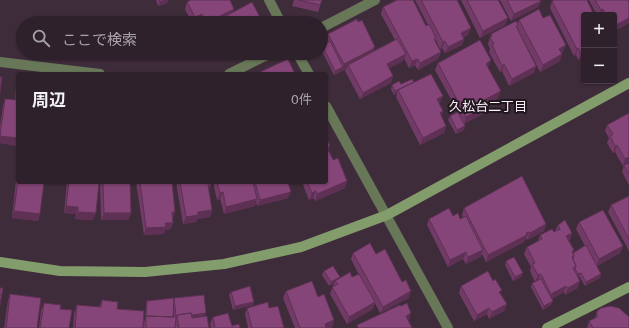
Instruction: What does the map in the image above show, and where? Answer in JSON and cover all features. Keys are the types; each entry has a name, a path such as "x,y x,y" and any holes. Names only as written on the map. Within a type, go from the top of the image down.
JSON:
{"street":[{"path":"269,0 277,16"},
{"path":"328,24 375,0"},
{"path":"233,72 257,60"},
{"path":"301,60 307,72"},
{"path":"0,62 83,72"},
{"path":"0,262 60,271 145,272 224,264 301,247 387,215 629,83"},
{"path":"328,110 448,328"},
{"path":"547,328 629,288"}],"building":[{"path":"191,0 230,0 234,9 220,16 203,16 202,14 194,16 187,2"},
{"path":"299,0 322,0 320,5"},
{"path":"397,0 413,0 426,26 429,24 436,38 434,39 441,52 420,63 418,59 412,61 383,7"},
{"path":"421,0 457,0 471,28 461,33 464,39 448,47 445,41 443,42"},
{"path":"467,0 498,0 508,18 483,31"},
{"path":"507,0 540,0 541,1 514,14"},
{"path":"587,0 593,12 581,12 581,53 578,48 577,49 552,1"},
{"path":"595,0 628,0 629,18 617,24 617,12 604,12 603,9 601,10"},
{"path":"252,2 259,16 226,16"},
{"path":"539,9 543,18 550,15 566,45 559,49 562,54 543,65 519,20"},
{"path":"357,19 358,22 362,20 375,47 344,64 328,34"},
{"path":"516,21 518,25 516,26 536,66 512,79 504,64 502,66 492,45 494,44 490,37 492,36 491,34"},
{"path":"397,39 406,54 387,64 393,76 363,93 348,65"},
{"path":"480,40 491,60 486,64 501,91 484,100 487,106 466,117 438,63"},
{"path":"330,41 343,67 335,71 328,57 328,42"},
{"path":"288,60 294,72 260,72"},
{"path":"431,74 443,96 437,99 443,111 440,113 446,126 423,138 398,90"},
{"path":"0,77 2,77 0,93"},
{"path":"412,79 414,82 395,91 392,85 399,81 401,84"},
{"path":"5,99 16,100 16,138 0,136"},
{"path":"458,112 465,126 457,130 450,116"},
{"path":"629,113 629,157 625,159 617,145 615,146 610,136 613,134 607,125"},
{"path":"328,151 333,160 338,158 347,181 317,194 316,191 312,193 308,184 328,184"},
{"path":"629,163 629,174 624,165"},
{"path":"522,176 546,224 530,233 526,233 527,235 488,255 464,208"},
{"path":"17,184 44,184 40,214 14,211"},
{"path":"69,184 99,184 96,213 78,212 78,207 66,206"},
{"path":"103,184 130,184 131,213 104,213"},
{"path":"140,184 172,184 175,212 172,212 173,223 165,223 166,227 146,228"},
{"path":"180,184 211,184 208,185 212,210 198,212 198,215 186,217"},
{"path":"218,184 253,184 257,199 226,207 223,192 220,193"},
{"path":"256,184 289,184 291,192 260,200"},
{"path":"629,196 629,239 611,205"},
{"path":"449,208 453,216 458,213 460,219 466,216 483,250 468,257 466,252 450,260 429,219"},
{"path":"603,210 623,246 599,259 579,222"},
{"path":"565,220 572,233 566,236 574,250 572,251 574,256 572,257 576,266 573,268 580,281 568,288 566,286 551,294 542,276 540,274 538,275 532,264 535,263 527,247 542,239 540,235 552,229 554,232 560,229 558,225"},
{"path":"370,243 376,254 385,249 402,282 406,280 411,291 383,307 353,253"},
{"path":"586,245 601,274 586,282 581,273 578,274 575,269 576,266 573,259 573,253"},
{"path":"514,257 523,273 515,277 506,261"},
{"path":"333,266 340,277 331,282 324,271"},
{"path":"488,271 493,281 495,279 502,290 499,292 507,304 492,312 489,308 477,315 461,286"},
{"path":"350,272 352,277 359,274 375,302 349,317 332,287 338,284 335,281"},
{"path":"541,279 553,301 544,306 532,283"},
{"path":"312,281 318,297 324,294 334,320 325,324 326,328 300,328 286,291"},
{"path":"250,286 254,302 235,306 231,292"},
{"path":"0,288 3,288 0,305"},
{"path":"10,294 41,298 37,328 6,328"},
{"path":"204,295 206,313 192,315 191,313 176,316 174,298"},
{"path":"174,298 173,317 146,316 147,301"},
{"path":"102,300 118,302 117,309 144,311 143,328 75,328 77,305 101,307"},
{"path":"268,302 269,308 278,306 284,328 252,328 247,308"},
{"path":"44,303 61,305 60,309 72,310 69,328 40,328"},
{"path":"407,303 411,313 406,316 412,328 358,328 357,325"},
{"path":"610,306 619,308 629,317 629,328 593,328 589,321 597,317 597,311 601,308"},
{"path":"191,313 192,318 207,316 209,328 179,328 177,315"},
{"path":"228,313 232,326 239,324 240,328 215,328 213,317"},
{"path":"146,316 176,317 175,328 146,328"}],"district":[{"name":"久松台二丁目","path":"488,106"}]}
